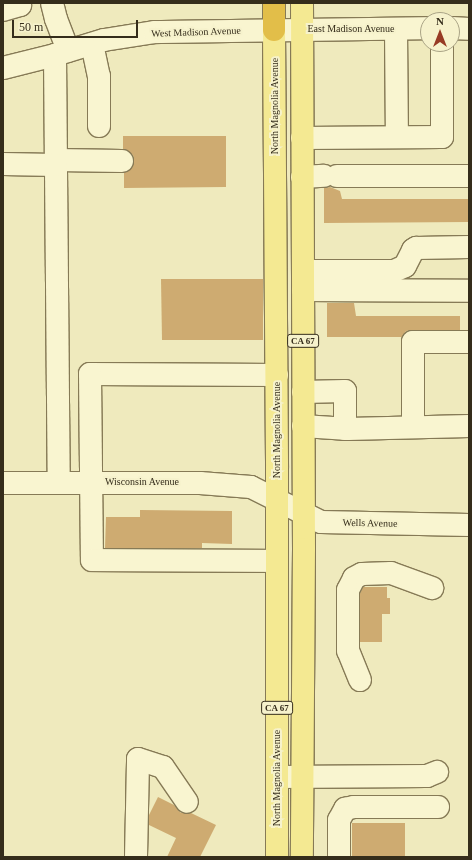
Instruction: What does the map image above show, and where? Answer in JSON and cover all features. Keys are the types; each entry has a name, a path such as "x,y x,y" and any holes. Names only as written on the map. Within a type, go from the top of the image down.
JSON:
{"highway":[{"name":"North Magnolia Avenue","path":"274,3 274,30"}],"main road":[{"path":"302,3 302,30"},
{"name":"North Magnolia Avenue","path":"274,30 277,375 277,857"},
{"name":"CA 67","path":"302,30 304,426 302,857"}],"street":[{"path":"3,10 20,5 20,3"},
{"path":"52,3 56,18 61,53 56,163 59,483"},
{"name":"East Madison Avenue","path":"274,30 420,28"},
{"path":"396,29 397,136"},
{"name":"West Madison Avenue","path":"3,68 104,40 155,32 274,30"},
{"path":"92,44 99,76 99,126"},
{"path":"302,138 397,136 442,137 442,52"},
{"path":"3,164 122,161"},
{"path":"302,177 469,176"},
{"path":"303,280 394,271 406,266 413,250 416,248 469,247"},
{"path":"303,280 469,291"},
{"path":"414,427 413,342 469,342"},
{"path":"277,375 90,374 92,560 277,561"},
{"path":"303,392 345,391 345,429"},
{"path":"304,426 345,429 469,426"},
{"name":"Wisconsin Avenue","path":"3,483 200,483 251,487 277,500"},
{"name":"Wells Avenue","path":"277,500 321,522 469,525"},
{"path":"360,680 348,651 348,590 354,578 362,574 391,573 432,588"},
{"path":"136,857 138,759 163,767 187,802"},
{"path":"277,777 427,776 438,772"},
{"path":"339,857 339,820 345,809 354,807 438,807"}],"building":[{"path":"123,136 226,136 226,187 124,188 124,173 132,168 134,161 133,155 123,149"},
{"path":"330,187 340,191 342,199 469,199 469,222 324,223 324,188"},
{"path":"161,279 263,279 263,340 162,340"},
{"path":"327,303 354,303 356,316 460,316 460,330 413,330 406,331 402,337 327,337"},
{"path":"140,510 232,511 232,544 202,543 202,548 105,548 106,517 140,517"},
{"path":"363,587 387,587 387,598 390,598 390,614 382,614 382,642 360,642 360,593"},
{"path":"158,797 174,805 181,813 191,813 216,825 200,857 167,857 176,838 149,825 149,815"},
{"path":"352,823 405,823 405,857 352,857"}]}
